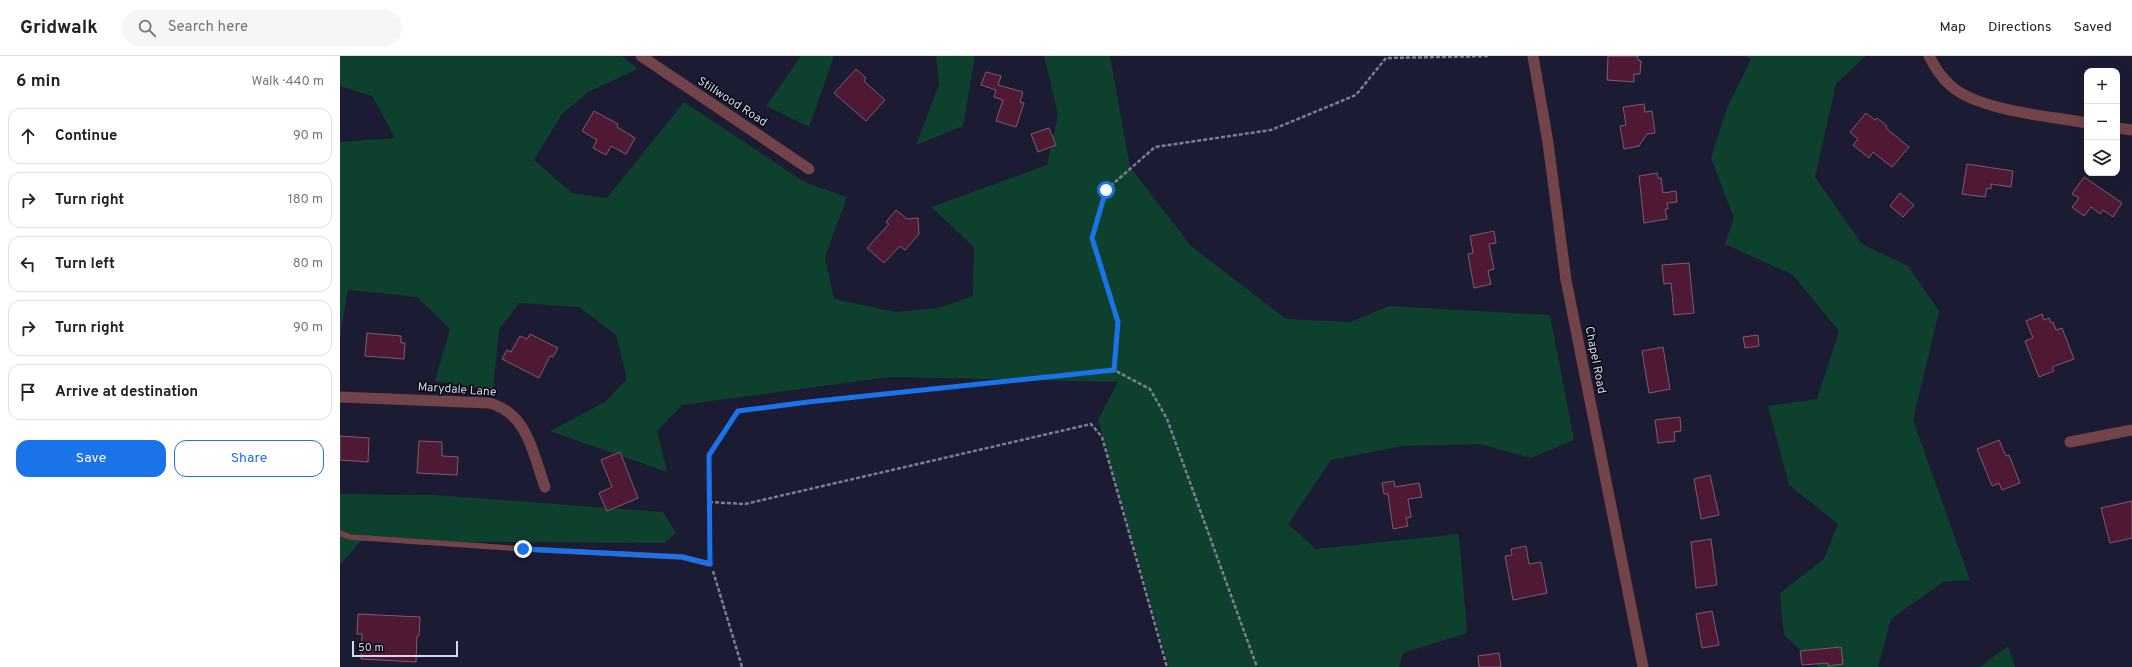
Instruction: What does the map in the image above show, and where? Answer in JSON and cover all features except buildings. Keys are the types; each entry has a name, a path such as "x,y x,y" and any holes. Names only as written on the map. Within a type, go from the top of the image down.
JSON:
{"street":[{"name":"Stillwood Road","path":"641,56 809,169"},
{"name":"Chapel Road","path":"1533,56 1548,144 1566,280 1644,667"},
{"path":"1929,56 1933,65 1951,86 1977,101 2015,111 2084,122"},
{"path":"2120,128 2132,130"},
{"name":"Marydale Lane","path":"340,397 489,403 500,406 513,415 524,428 545,487"},
{"path":"2070,442 2132,430"}],"lane":[{"path":"340,533 350,536 515,548 682,557 710,564"}],"path":[{"path":"1114,370 1118,322 1092,238 1106,190 1155,147 1271,130 1356,95 1386,58 1490,56"},
{"path":"742,667 710,564 709,455 738,411 808,402 1114,370 1150,389 1167,419 1257,667"},
{"path":"710,502 745,504 1090,424 1102,437 1167,667"}],"green space":[{"path":"340,56 622,56 638,69 588,92 562,114 534,160 572,193 607,198 684,102 806,183 847,197 825,257 834,299 896,312 938,308 973,296 974,247 931,207 1047,165 1058,114 1044,56 1110,56 1130,167 1191,246 1286,319 1350,322 1389,306 1550,315 1574,440 1531,458 1480,444 1402,446 1331,460 1288,524 1316,549 1459,534 1467,633 1403,653 1399,667 1169,667 1098,420 1118,382 889,377 682,405 657,431 667,472 550,431 605,402 627,379 616,335 579,307 519,303 499,330 493,390 435,381 450,329 417,297 348,290 340,336 340,142 395,138 372,96 340,86"},
{"path":"801,56 834,56 809,127 766,106"},
{"path":"936,56 975,56 963,126 916,145 939,85"},
{"path":"1745,56 1866,56 1836,84 1815,177 1862,244 1908,266 1939,311 1913,420 1970,580 1943,582 1891,619 1878,667 1819,667 1784,635 1780,593 1824,559 1838,524 1789,485 1768,406 1817,399 1839,331 1793,275 1725,244 1734,218 1711,158 1727,108 1751,59"},
{"path":"340,494 435,495 663,512 676,533 664,543 361,541 340,565"},
{"path":"2008,646 2015,667 1980,667"}],"route":[{"path":"523,549 682,557 710,564 709,455 738,411 808,402 1114,370 1118,322 1092,238 1106,190"}]}
